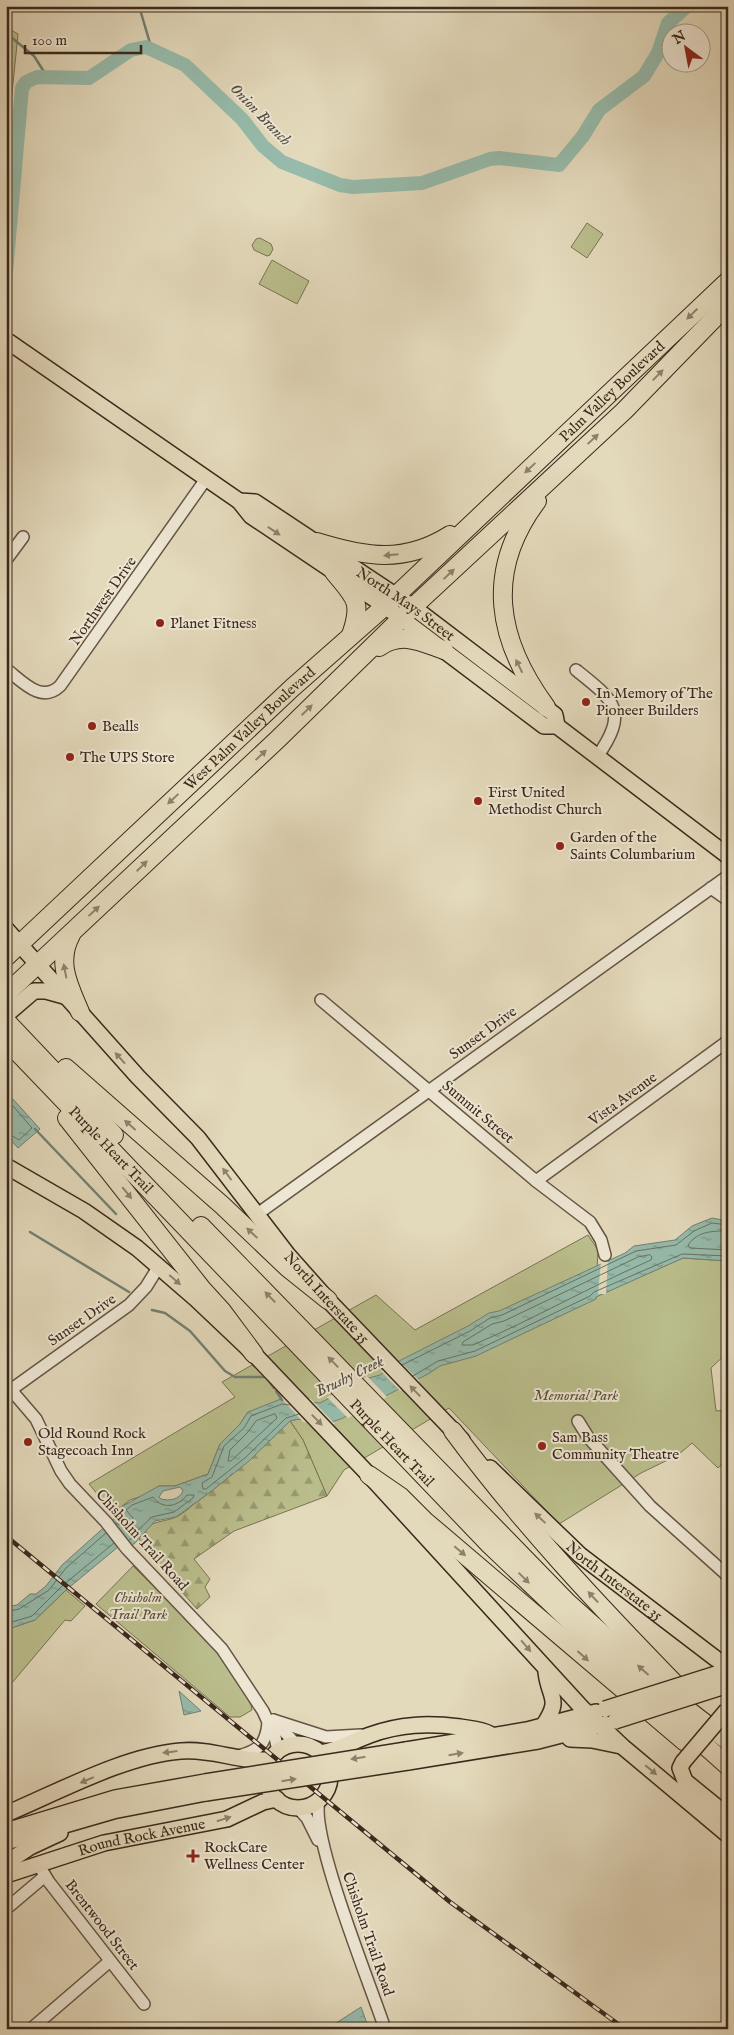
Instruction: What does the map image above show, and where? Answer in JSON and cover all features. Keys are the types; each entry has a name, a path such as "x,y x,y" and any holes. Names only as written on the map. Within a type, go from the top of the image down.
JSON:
{"highway":[{"name":"Palm Valley Boulevard","path":"494,501 728,281"},
{"name":"Palm Valley Boulevard","path":"624,410 728,304"},
{"name":"West Palm Valley Boulevard","path":"75,929 624,410"},
{"path":"546,707 524,676 509,639 504,614 504,580 510,549 523,522 574,457"},
{"path":"317,542 371,556 407,553 443,540 494,501"},
{"name":"West Palm Valley Boulevard","path":"6,957 209,766 351,635 391,601 494,501"},
{"path":"334,572 357,605 357,619 351,635"},
{"path":"357,664 388,642 399,638 412,639 444,650"},
{"path":"234,780 223,767 244,735"},
{"path":"198,813 213,788 215,780 209,766"},
{"path":"6,994 75,929"},
{"path":"75,929 65,949 63,966 80,1012"},
{"name":"Purple Heart Trail","path":"6,1021 13,1040 410,1452 551,1604 728,1766"},
{"path":"13,1040 64,1066 223,1206 288,1268 331,1303"},
{"path":"13,1040 38,1086 75,1128 202,1289 222,1311 256,1357"},
{"path":"451,1429 490,1481 541,1541 701,1711 708,1724"},
{"name":"Purple Heart Trail","path":"410,1452 568,1603 684,1707 728,1740"},
{"path":"369,1475 401,1497 425,1521 650,1714 728,1774"}],"main road":[{"name":"North Mays Street","path":"8,342 239,501 251,516 334,572 391,601"},
{"name":"North Mays Street","path":"239,501 255,502 317,542 391,601 546,707 555,715 557,726"},
{"name":"North Mays Street","path":"408,613 444,650 544,726 557,726 728,856"},
{"name":"North Interstate 35","path":"6,929 138,1077 198,1138 256,1215 331,1303 451,1429 580,1555 725,1677"},
{"path":"6,1015 34,991 46,990 64,996"},
{"path":"6,1166 84,1211 159,1266 256,1357 369,1475 588,1715 623,1747 728,1835"},
{"path":"541,1733 550,1715 554,1700 546,1668"},
{"path":"541,1733 588,1715 610,1715 725,1677"},
{"path":"728,1710 683,1762 680,1768 684,1781 728,1816"},
{"path":"6,1831 115,1798 205,1788 541,1733 599,1726 610,1715"},
{"path":"320,1753 334,1751 368,1735 393,1727 420,1724 484,1730 494,1736"},
{"path":"407,1756 494,1736 541,1733 623,1747"},
{"path":"6,1814 152,1755 196,1750 254,1760 274,1755 287,1746 296,1744 309,1746 320,1753 328,1767 330,1780 325,1795 308,1807 298,1808 288,1806 277,1799 267,1781 267,1770 274,1755"},
{"path":"238,1756 247,1766 255,1782 255,1792 247,1810"},
{"path":"6,1842 76,1820 205,1788"},
{"name":"Round Rock Avenue","path":"6,1875 42,1870 104,1843 210,1823 277,1799"},
{"path":"6,1862 30,1847 62,1832 76,1820"}],"street":[{"name":"Northwest Drive","path":"6,669 38,693 50,693 60,686 206,479"},
{"path":"6,560 23,537"},
{"path":"576,670 601,689 614,710 615,726 597,757"},
{"name":"Sunset Drive","path":"256,1215 728,876"},
{"path":"711,888 728,900"},
{"name":"Summit Street","path":"320,1000 430,1090 536,1181 590,1222 601,1240 605,1255"},
{"name":"Vista Avenue","path":"536,1181 728,1041"},
{"name":"Sunset Drive","path":"9,1386 129,1305 146,1288 159,1266"},
{"name":"Chisholm Trail Road","path":"9,1386 36,1419 61,1471 127,1549 212,1637 271,1721 296,1744"},
{"path":"578,1421 588,1437 650,1506 728,1576"},
{"path":"238,1756 249,1754 261,1747 271,1721 326,1737 368,1735"},
{"name":"Chisholm Trail Road","path":"271,1721 275,1737 274,1755"},
{"name":"Chisholm Trail Road","path":"319,1801 317,1814 324,1848 385,2029"},
{"name":"Chisholm Trail Road","path":"298,1808 307,1818 324,1848"},
{"path":"6,1909 42,1870"},
{"name":"Brentwood Street","path":"42,1870 144,2004"},
{"path":"31,2029 110,1961"}],"green space":[{"path":"6,27 18,34 6,153"},
{"path":"587,223 603,234 587,258 571,247"},
{"path":"260,238 271,244 273,249 270,255 267,256 254,250 252,245 256,239"},
{"path":"272,260 309,281 297,304 259,284"},
{"name":"Memorial Park","path":"588,1235 598,1250 596,1296 683,1258 728,1261 728,1352 711,1368 716,1411 728,1410 728,1459 718,1468 692,1443 678,1455 641,1473 559,1524 449,1408 344,1470 327,1496 303,1440 290,1421 298,1419 248,1412 240,1424 220,1444 208,1474 175,1486 159,1486 148,1494 130,1500 113,1513 89,1484 235,1397 222,1382 376,1295 415,1330"},
{"path":"290,1421 303,1440 327,1496 234,1531 194,1559 210,1579 205,1587 210,1597 197,1609 159,1566 139,1539 141,1533 149,1525 171,1519 186,1511 258,1452"},
{"name":"Chisholm Trail Park","path":"133,1566 195,1627 227,1664 251,1705 252,1710 240,1717 230,1717 96,1604"},
{"path":"66,1590 85,1606 71,1621 65,1620 6,1690 6,1633 14,1627 35,1620"}],"water":[{"path":"12,1098 40,1129 18,1148 6,1135 6,1103"},
{"path":"712,1218 728,1221 728,1261 683,1258 596,1297 596,1299 476,1356 440,1366 341,1419 327,1422 303,1419 290,1421 249,1461 209,1493 176,1517 155,1521 134,1544 118,1547 66,1590 35,1620 14,1627 6,1633 6,1607 17,1605 30,1594 36,1594 46,1586 62,1565 119,1514 118,1512 121,1507 159,1486 175,1486 208,1474 220,1444 240,1424 248,1412 281,1399 320,1403 365,1379 380,1375 399,1361 468,1326 489,1313 499,1311 625,1253 634,1246 675,1240 692,1226","holes":["180,1487 183,1491 179,1496 170,1500 164,1500 159,1497 163,1491"]},
{"path":"179,1691 201,1711 184,1715"},
{"path":"361,2007 369,2029 335,2029 333,2025"}],"pier":[{"path":"608,1258 606,1294 598,1294 601,1261"},
{"path":"397,1359 420,1381 400,1391 381,1371"},
{"path":"367,1376 387,1397 348,1418 327,1397 355,1386"},
{"path":"280,1397 311,1399 335,1424 330,1426 303,1422"}],"waterway":[{"path":"139,6 152,50"},
{"name":"Onion Branch","path":"6,272 22,88 26,82 37,77 89,78 131,50 146,47 185,65 242,119 263,146 282,162 340,185 353,187 422,183 490,159 499,158 559,165 583,136 599,110 644,76 658,53 668,23 687,6"},
{"path":"6,33 34,56 48,78"},
{"path":"35,1129 116,1214"},
{"path":"30,1232 129,1292"},
{"path":"152,1310 165,1313 190,1331 225,1371 235,1377 266,1377 274,1388"},
{"path":"276,1391 282,1400"}],"railway":[{"path":"6,1536 450,1902 625,2029"}],"place":[{"name":"Planet Fitness","path":"160,623"},
{"name":"In Memory of The Pioneer Builders","path":"586,702"},
{"name":"Bealls","path":"92,726"},
{"name":"The UPS Store","path":"70,757"},
{"name":"First United Methodist Church","path":"478,801"},
{"name":"Garden of the Saints Columbarium","path":"560,846"},
{"name":"Old Round Rock Stagecoach Inn","path":"28,1442"},
{"name":"Sam Bass Community Theatre","path":"542,1446"},
{"name":"RockCare Wellness Center","path":"193,1856"}],"water label":[{"name":"Brushy Creek","path":"350,1377"}]}
